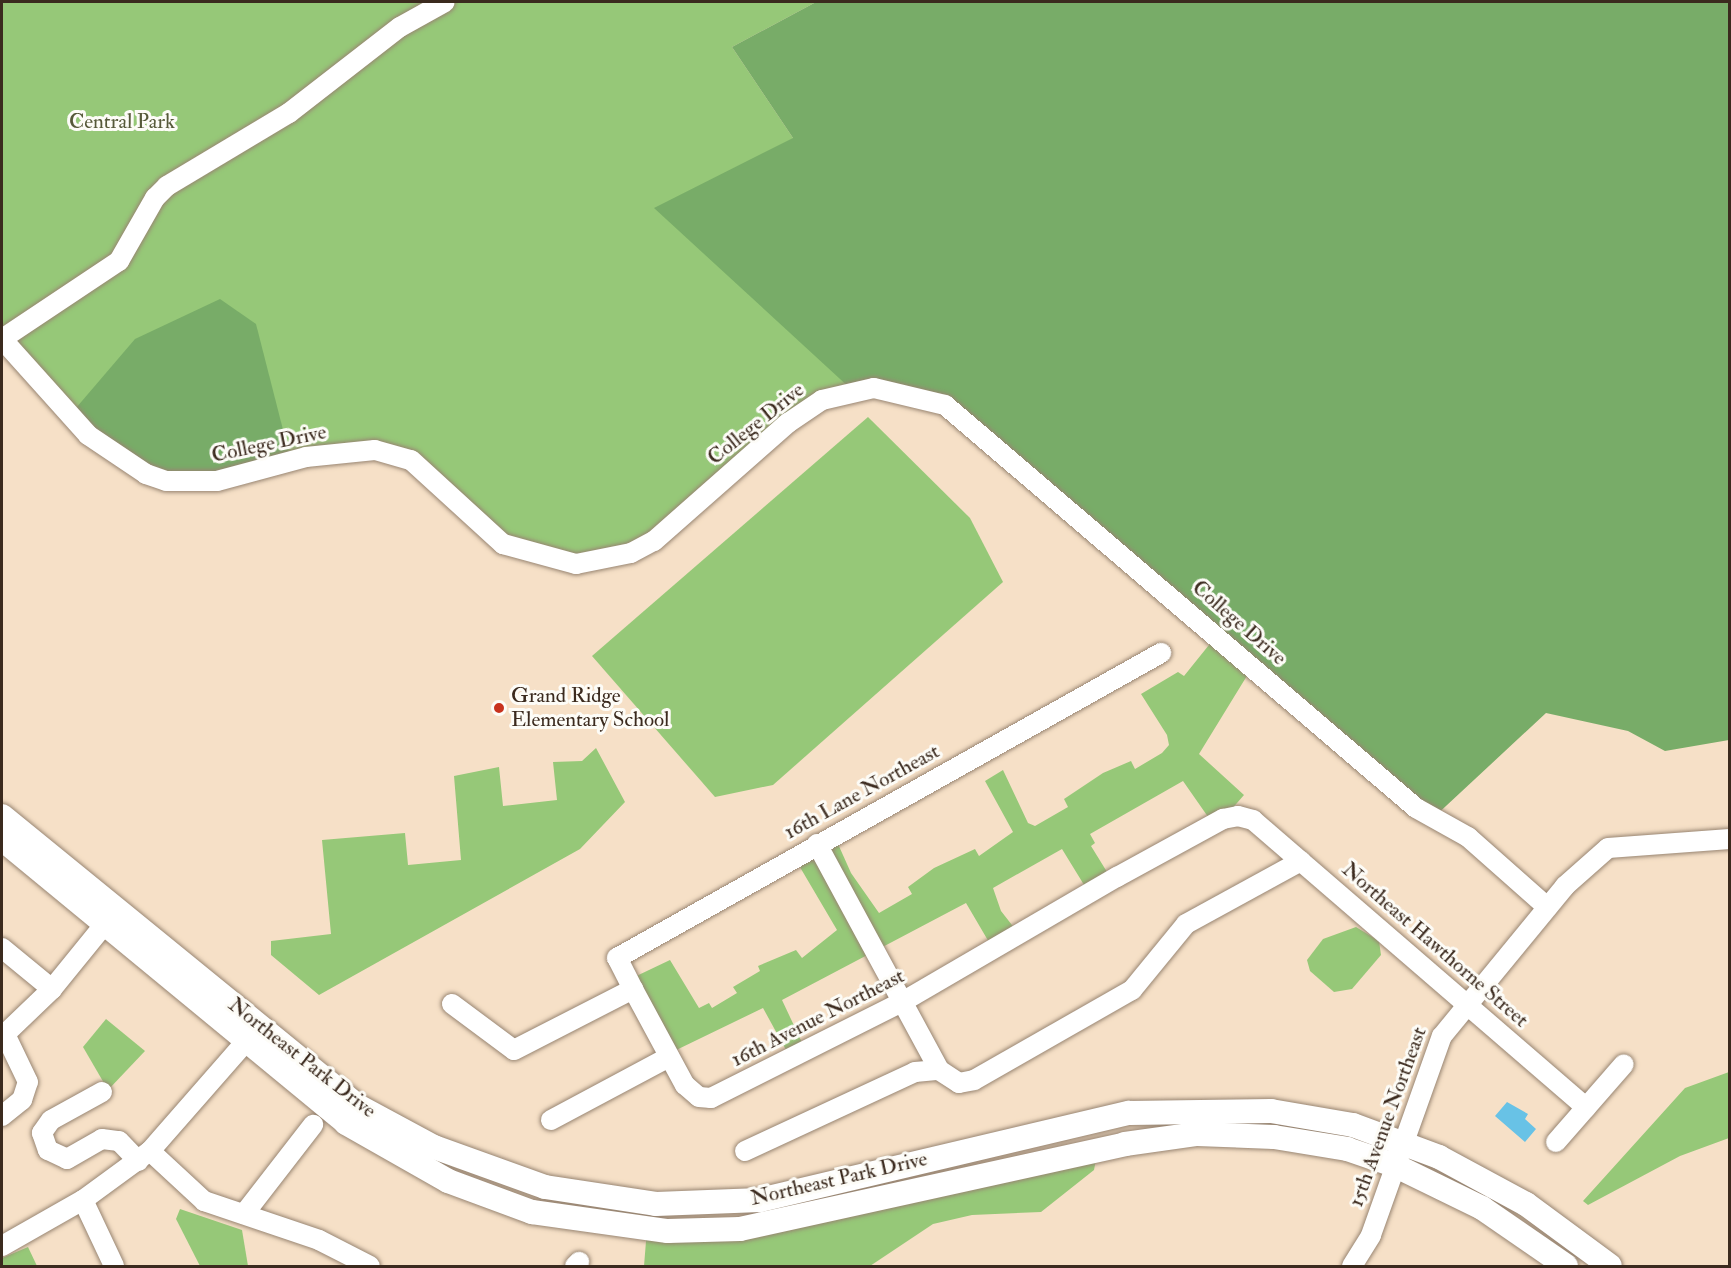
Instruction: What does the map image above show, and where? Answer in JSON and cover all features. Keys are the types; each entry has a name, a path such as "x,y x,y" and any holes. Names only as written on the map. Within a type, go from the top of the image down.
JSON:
{"street":[{"path":"2,339 114,266 167,186 289,113 400,27 446,2"},
{"name":"College Drive","path":"2,339 88,435 146,474 166,481 217,481 306,457 375,450 411,460 503,544 576,564 631,553 654,541 788,423 822,400 874,388 945,405 1416,808 1468,837 1547,907"},
{"name":"16th Lane Northeast","path":"633,989 617,958 1161,653"},
{"name":"Northeast Park Drive","path":"2,816 111,917 252,1034 346,1123 428,1172 532,1212 615,1226 751,1227 1061,1157 1197,1134 1284,1138 1347,1149 1394,1165 1482,1208 1566,1266"},
{"name":"16th Avenue Northeast","path":"633,989 669,1057 692,1094 711,1098 902,1002 1223,819 1253,820"},
{"name":"Northeast Hawthorne Street","path":"1253,820 1586,1107"},
{"name":"Northeast Park Drive","path":"2,839 111,917"},
{"name":"15th Avenue Northeast","path":"1352,1266 1371,1235 1433,1054 1464,1002 1547,907 1584,866 1608,848 1730,839"},
{"path":"817,844 939,1070 959,1083 974,1080 1143,981 1186,924 1301,861"},
{"path":"2,1116 22,1100 28,1082 3,1035 52,989 111,917"},
{"path":"2,948 52,989"},
{"path":"452,1004 514,1050 633,989"},
{"path":"2,1246 83,1200 144,1156 252,1034"},
{"name":"Northeast Park Drive","path":"252,1034 356,1105 393,1127 490,1170 613,1199 760,1200 1129,1113 1271,1111 1353,1125 1402,1143 1508,1193 1610,1266"},
{"path":"551,1120 669,1057"},
{"path":"1556,1142 1624,1064"},
{"path":"745,1151 915,1072 939,1070"},
{"path":"102,1092 51,1120 42,1133 48,1150 67,1159 102,1139 119,1141 144,1156 194,1195 319,1240 370,1266"},
{"path":"244,1214 313,1125"},
{"path":"83,1200 114,1266"}],"green space":[{"name":"Central Park","path":"2,2 816,2 732,47 793,138 852,390 822,400 654,541 610,559 526,554 411,460 306,457 70,415 2,339"},
{"path":"816,2 1729,2 1729,740 1665,751 1628,731 1546,713 1432,819 945,405 852,390 654,208 793,138 732,47"},
{"path":"220,299 256,324 291,461 166,481 70,415 135,339"},
{"path":"868,417 970,518 1003,582 773,785 715,797 592,656"},
{"path":"1217,635 1253,666 1199,754 1244,795 1223,819 1213,824 1183,781 1090,834 1095,843 1091,846 1112,880 1089,893 1062,849 993,888 1001,911 1019,934 993,949 966,903 782,1000 806,1051 791,1059 763,1008 668,1054 628,980 670,960 699,1008 709,1003 712,1008 737,993 733,987 760,971 758,966 796,950 802,958 837,930 794,857 834,835 851,873 879,913 912,894 908,887 934,868 975,849 979,856 1013,832 985,781 1003,770 1028,823 1035,826 1068,807 1064,799 1103,773 1131,761 1135,769 1162,753 1169,745 1167,735 1141,694 1178,672 1184,676"},
{"path":"596,748 625,802 580,849 319,995 271,955 271,941 331,934 322,840 405,833 408,865 461,860 454,776 499,767 503,806 557,800 553,762 582,761"},
{"path":"1356,927 1379,941 1381,955 1352,989 1334,992 1310,971 1307,960 1323,939"},
{"path":"106,1019 145,1051 108,1090 83,1047"},
{"path":"1729,1072 1729,1138 1680,1156 1588,1205 1583,1201 1685,1088"},
{"path":"1098,1149 1094,1170 1041,1212 972,1215 933,1224 870,1266 644,1266 647,1229 668,1231"},
{"path":"180,1209 242,1230 248,1266 200,1266 176,1219"},
{"path":"28,1247 37,1266 2,1266 2,1258"}],"water":[{"path":"1507,1102 1528,1114 1525,1119 1536,1129 1525,1142 1495,1116"}],"place":[{"name":"Grand Ridge Elementary School","path":"499,708"}]}
